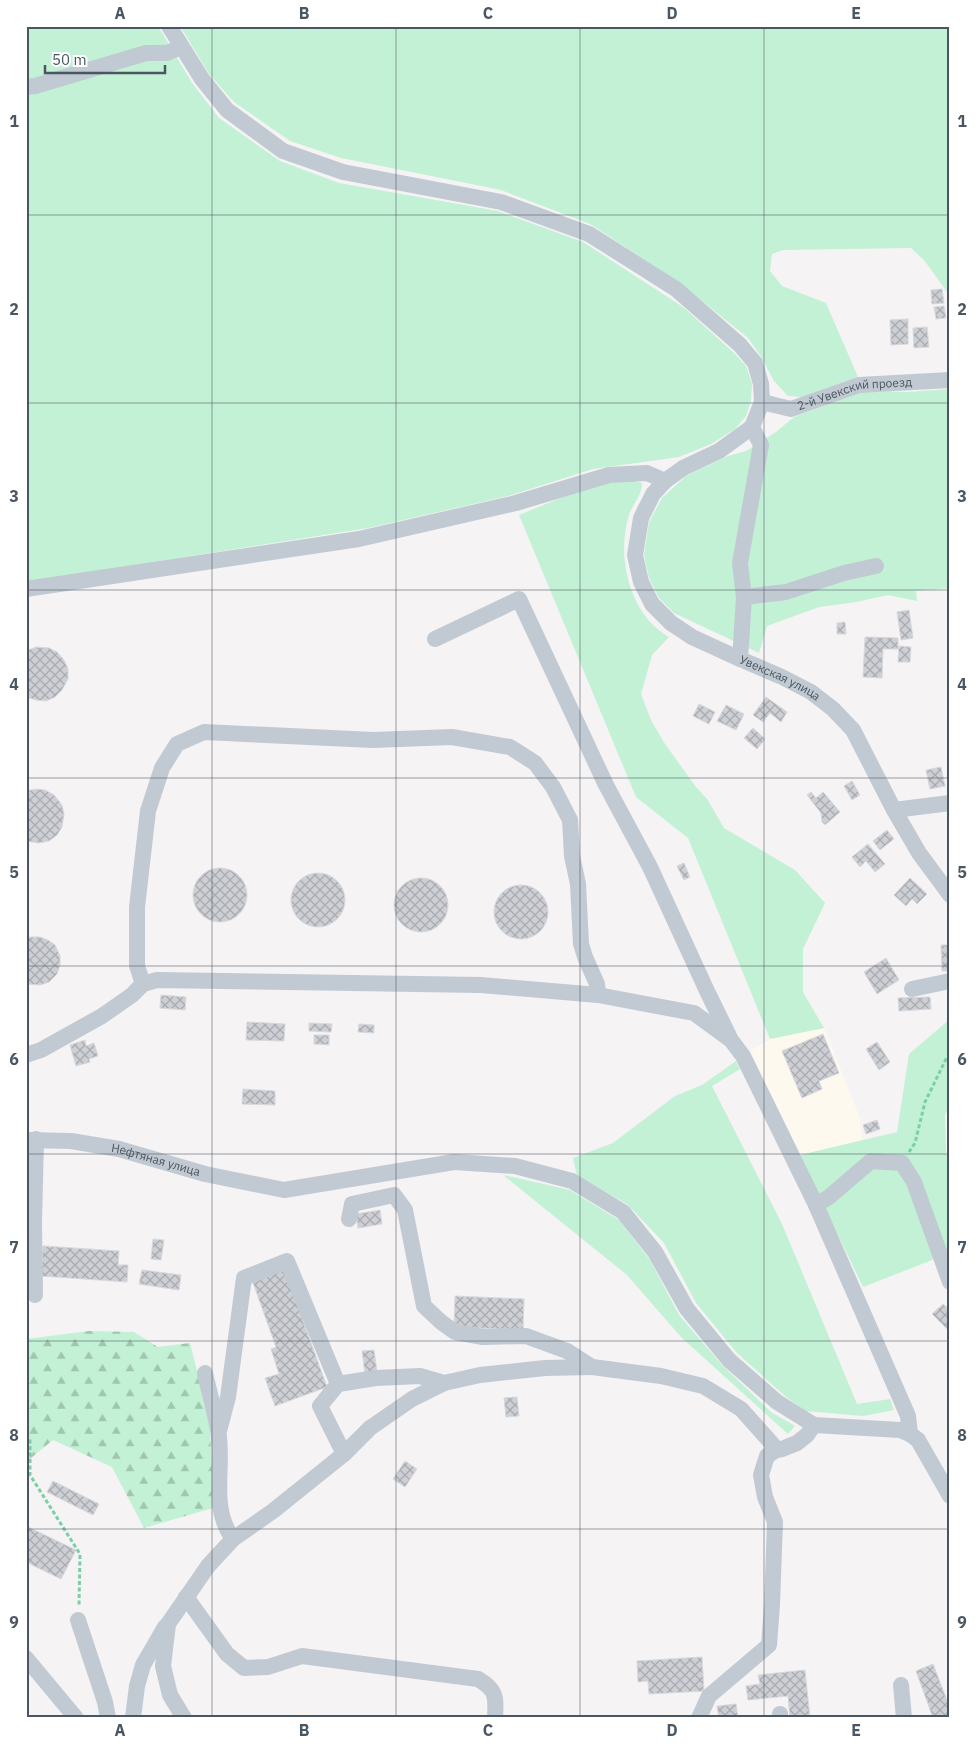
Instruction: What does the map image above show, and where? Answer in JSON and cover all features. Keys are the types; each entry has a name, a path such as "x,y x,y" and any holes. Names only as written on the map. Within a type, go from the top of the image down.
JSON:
{"street":[{"path":"169,26 202,79 227,110 283,151 344,172 501,202 589,234 676,289 740,345 755,363 761,384 762,402 752,427 761,445 740,563 744,596 740,659"},
{"path":"26,87 146,53 168,52 181,47"},
{"name":"2-й Увекский проезд","path":"762,402 791,409 859,385 950,380"},
{"name":"Увекская улица","path":"752,427 719,451 683,468 665,481 654,494 641,518 635,555 641,582 652,604 671,623 692,637 782,677 811,692 833,709 853,730 894,810 919,852 950,896"},
{"path":"26,589 358,539 516,503 609,475 647,473 665,481"},
{"path":"744,596 786,592 844,573 876,566"},
{"path":"435,639 519,599 606,785 650,867 706,991 732,1040 743,1056 816,1205 908,1416 910,1434"},
{"path":"143,984 137,966 137,907 148,811 162,768 177,744 204,732 373,740 452,736 510,747 535,763 553,787 570,820 572,856 578,884 582,944 585,957 597,984 598,995"},
{"path":"894,810 950,803"},
{"path":"26,1055 42,1050 102,1016 132,995 143,984 157,980 481,985 598,995 694,1013 732,1040"},
{"path":"912,989 950,981"},
{"path":"31,1139 35,1295"},
{"name":"Нефтяная улица","path":"31,1139 70,1141 119,1148 205,1174 284,1190 454,1162 515,1166 572,1181 623,1212 655,1252 687,1309 729,1360 778,1402 814,1425"},
{"path":"816,1205 871,1161 902,1163 914,1182 950,1282"},
{"path":"349,1220 352,1204 394,1195 405,1210 424,1306 441,1322 456,1332 484,1337 526,1336 568,1351 592,1367"},
{"path":"219,1431 228,1397 244,1278 287,1261 338,1384"},
{"path":"133,1718 137,1686 143,1665 194,1584 233,1539 273,1511 344,1454 370,1428 412,1399 444,1383 480,1375 545,1368 592,1367 661,1376 703,1386 740,1409 776,1450"},
{"path":"205,1373 219,1431 220,1506 225,1528 233,1539"},
{"path":"344,1454 320,1406 338,1384 376,1378 420,1376 444,1383"},
{"path":"699,1718 709,1696 768,1644 772,1605 775,1522 765,1497 761,1475 767,1456 776,1450 797,1443 807,1435 814,1425 900,1430 918,1440 950,1496"},
{"path":"186,1597 227,1654 244,1668 268,1668 302,1656 478,1679 490,1686 496,1700 495,1718"},
{"path":"78,1620 105,1702 108,1718"},
{"path":"168,1624 163,1666 170,1695 184,1718"},
{"path":"26,1658 76,1718"},
{"path":"901,1685 904,1718"}],"path":[{"path":"902,1163 915,1144 925,1102 947,1056 950,1056"},
{"path":"26,1434 30,1441 30,1475 80,1554 78,1620"}],"shaded area":[{"path":"824,1028 860,1118 862,1140 800,1155 750,1051 770,1039"}],"green space":[{"path":"26,26 158,26 192,83 219,118 280,161 339,183 498,211 583,242 683,307 733,352 746,366 752,384 751,401 746,416 735,429 711,444 679,457 593,469 508,496 368,528 26,582"},
{"path":"180,26 950,26 950,296 924,260 911,248 783,250 772,254 770,271 782,286 826,303 858,377 801,397 788,396 774,381 748,338 676,280 590,224 501,190 341,158 290,141 234,102 209,74"},
{"path":"950,389 950,588 916,591 917,601 888,595 819,607 767,626 759,653 674,613 659,598 649,578 644,555 649,522 662,498 686,476 728,456 746,451 776,432 794,417 864,391 907,392"},
{"path":"610,481 635,481 642,483 641,492 629,515 625,531 625,566 635,600 655,627 669,637 652,655 641,694 651,720 665,744 707,799 724,828 795,870 825,903 803,949 803,992 824,1028 770,1039 688,838 636,797 519,515 592,485"},
{"path":"950,1019 950,1105 945,1115 946,1154 950,1157 950,1253 863,1287 800,1155 897,1132 909,1054"},
{"path":"736,1061 740,1069 712,1086 782,1224 857,1404 890,1399 894,1410 863,1416 806,1411 786,1397 737,1353 696,1303 664,1243 627,1204 577,1176 573,1158 613,1143 675,1096 702,1085"},
{"path":"503,1175 570,1190 619,1220 650,1260 679,1315 722,1365 771,1412 795,1426 788,1434 681,1337 627,1275"},
{"path":"89,1331 134,1332 158,1347 190,1343 210,1423 213,1508 144,1528 112,1467 53,1440 26,1462 26,1339"}],"building":[{"path":"942,289 944,303 932,304 931,290"},
{"path":"944,306 946,318 936,319 934,307"},
{"path":"908,319 908,344 891,345 890,320"},
{"path":"927,327 929,347 914,348 913,328"},
{"path":"909,610 913,638 901,640 897,612"},
{"path":"845,622 846,634 837,634 837,623"},
{"path":"865,637 898,638 898,649 883,649 882,678 863,677"},
{"path":"899,646 911,647 910,662 898,662"},
{"path":"36,647 49,648 57,652 64,660 68,669 68,679 62,690 55,697 46,701 26,697 26,651"},
{"path":"766,697 787,712 781,722 770,713 763,722 753,715"},
{"path":"699,704 715,712 709,724 693,716"},
{"path":"726,705 744,714 736,730 717,721"},
{"path":"753,728 765,739 757,749 744,738"},
{"path":"941,767 945,786 930,789 926,770"},
{"path":"852,781 860,795 852,800 844,786"},
{"path":"45,790 54,795 62,805 64,814 62,827 57,835 49,841 39,843 26,841 26,791"},
{"path":"811,792 816,798 823,792 840,812 825,825 822,822 821,813 807,795"},
{"path":"887,830 894,839 880,850 873,841"},
{"path":"868,844 885,864 875,872 866,861 860,867 852,857"},
{"path":"684,863 690,877 684,880 677,866"},
{"path":"215,868 225,868 239,876 245,885 247,895 245,905 239,914 225,922 215,922 205,917 198,910 193,900 193,890 198,880 205,873"},
{"path":"313,873 323,873 337,881 343,890 345,900 343,910 337,919 323,927 313,927 303,922 296,915 291,905 291,895 296,885 303,878"},
{"path":"416,878 426,878 440,886 446,895 448,905 446,915 440,924 426,932 416,932 406,927 399,920 394,910 394,900 399,890 406,883"},
{"path":"910,878 927,894 917,904 912,899 906,906 894,895"},
{"path":"516,885 526,885 540,893 546,902 548,912 546,922 540,931 526,939 516,939 506,934 499,927 494,917 494,907 499,897 506,890"},
{"path":"40,937 48,940 55,945 60,956 57,974 49,982 40,985 26,984 26,938"},
{"path":"941,945 950,945 950,971 942,971"},
{"path":"886,958 899,980 877,994 864,972"},
{"path":"161,995 186,997 185,1010 160,1008"},
{"path":"930,997 931,1009 899,1011 898,998"},
{"path":"247,1022 285,1024 284,1041 246,1040"},
{"path":"309,1023 332,1024 331,1032 309,1031"},
{"path":"359,1024 374,1025 374,1033 358,1032"},
{"path":"823,1034 839,1073 819,1081 822,1089 802,1098 782,1051"},
{"path":"314,1035 329,1035 329,1045 314,1044"},
{"path":"85,1040 86,1046 94,1043 98,1056 89,1059 90,1062 76,1066 70,1045"},
{"path":"877,1042 890,1062 879,1070 866,1049"},
{"path":"243,1089 275,1091 275,1105 242,1104"},
{"path":"877,1120 880,1129 866,1134 863,1125"},
{"path":"380,1210 382,1224 358,1228 356,1214"},
{"path":"153,1239 164,1240 161,1260 151,1259"},
{"path":"43,1246 119,1251 118,1265 128,1265 127,1282 41,1276"},
{"path":"284,1268 327,1387 275,1406 265,1378 279,1374 271,1349 276,1347 252,1280"},
{"path":"142,1270 181,1275 179,1290 139,1284"},
{"path":"455,1296 524,1299 523,1330 454,1327"},
{"path":"943,1304 950,1310 950,1332 932,1314"},
{"path":"374,1350 377,1372 365,1374 362,1351"},
{"path":"517,1397 519,1416 506,1417 504,1398"},
{"path":"405,1461 417,1469 405,1487 393,1479"},
{"path":"53,1481 99,1504 93,1515 47,1492"},
{"path":"26,1526 76,1550 61,1579 26,1562"},
{"path":"702,1657 704,1691 649,1694 648,1681 638,1682 637,1661"},
{"path":"933,1664 950,1708 950,1718 933,1718 916,1671"},
{"path":"805,1670 810,1718 790,1718 788,1696 748,1700 746,1686 760,1684 758,1675"},
{"path":"736,1704 738,1718 719,1718 717,1706"}]}
